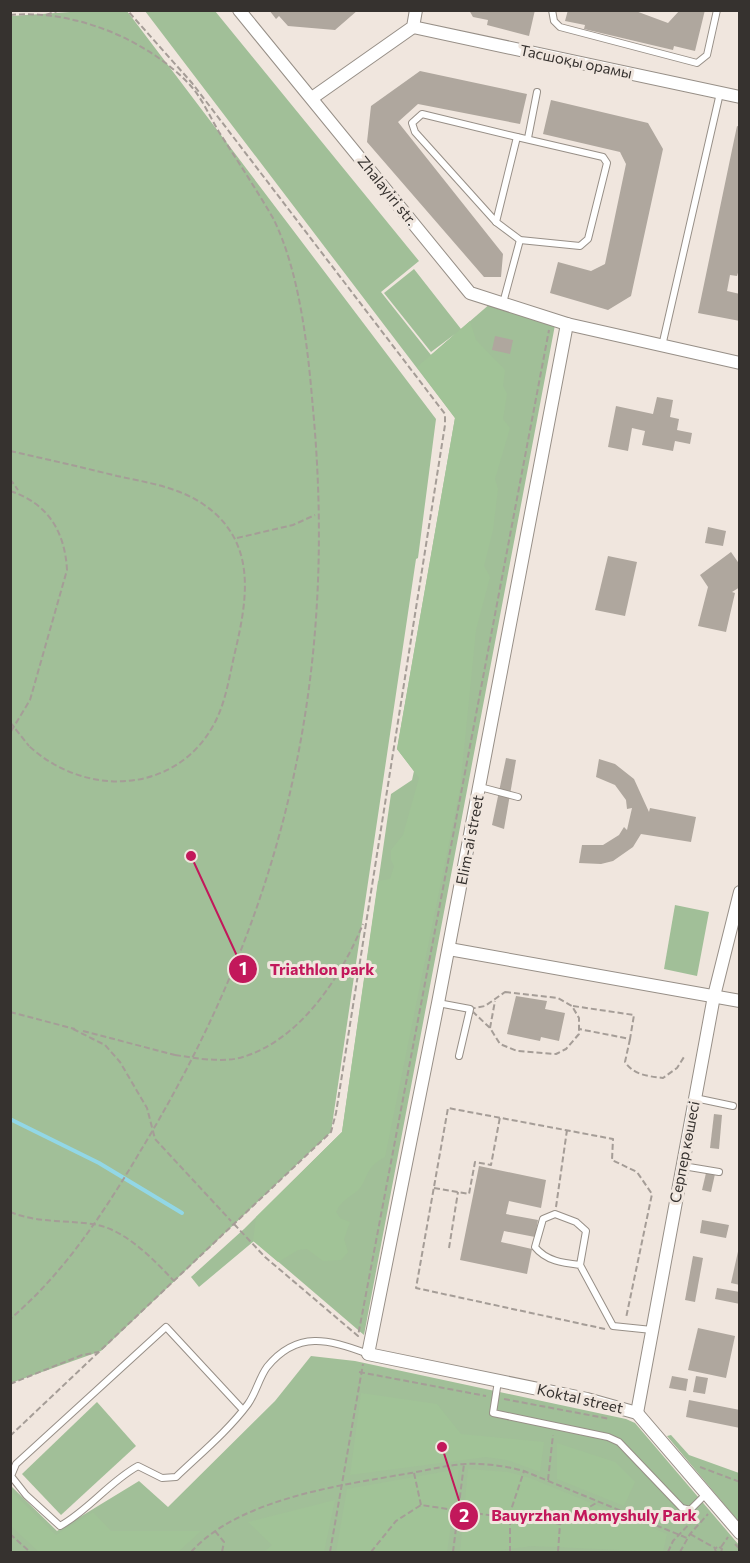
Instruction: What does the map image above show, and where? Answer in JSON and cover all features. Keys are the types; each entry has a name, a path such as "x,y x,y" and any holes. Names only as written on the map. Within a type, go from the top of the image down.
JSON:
{"street":[{"name":"Zhalayiri str.","path":"239,10 470,293 567,324 740,363"},
{"path":"312,98 412,27 416,10"},
{"name":"Тасшоқы орамы","path":"412,27 740,97"},
{"name":"Elim-ai street","path":"368,1354 449,949 567,324"},
{"name":"Серпер көшесі","path":"637,1413 714,996 740,892"},
{"path":"449,949 740,1001"},
{"name":"Koktal street","path":"368,1354 587,1399 637,1413 706,1494 734,1535"}],"lane":[{"path":"552,10 554,21 560,27 697,63 707,55 717,10"},
{"path":"528,138 537,93"},
{"path":"662,346 720,93"},
{"path":"422,114 517,137 603,157 607,162 588,239 580,246 520,240 496,222 415,132 412,123 422,114"},
{"path":"496,222 517,137"},
{"path":"503,304 520,240"},
{"path":"480,787 518,797"},
{"path":"438,1003 470,1009 459,1056"},
{"path":"695,1098 733,1106"},
{"path":"683,1167 719,1172"},
{"path":"580,1265 563,1263 542,1255 535,1247 543,1219 555,1214 576,1222 586,1231 580,1265 614,1326 652,1330"},
{"path":"243,1410 166,1327 16,1464 11,1476 50,1520 60,1526 75,1518 126,1472 138,1466 162,1478 176,1477 243,1410 267,1368 288,1348 310,1340 335,1341 368,1354"},
{"path":"498,1381 493,1413 608,1437 619,1442 682,1508 690,1510 706,1494"}],"path":[{"path":"46,15 60,10"},
{"path":"10,1436 330,1132 336,1113 365,919 437,480 445,414 192,82 127,10"},
{"path":"10,15 46,15 74,20 131,43 159,58 192,87 281,233 299,308 312,391 318,485 319,601 311,679 297,764 283,824 253,921 203,1040 120,1185 93,1224 47,1282 10,1319"},
{"path":"73,1029 100,1041 120,1062 147,1108 155,1139 265,1257 358,1336 550,329"},
{"path":"10,451 152,484 183,493 202,503 224,524 238,546 244,562 247,589 244,617 226,695 213,726 199,745 165,771 146,778 101,782 58,768 29,746 10,722"},
{"path":"10,479 18,490"},
{"path":"10,491 35,502 56,525 65,549 67,570 30,700 10,733"},
{"path":"237,538 293,525 315,515"},
{"path":"10,1012 175,1055 223,1060 243,1057 266,1047 291,1030 339,971 365,919"},
{"path":"572,1006 579,1018 579,1034 566,1049 556,1054 516,1051 500,1044 490,1028 470,1009 495,1001 506,992 558,998 572,1006 634,1015 625,1062 631,1070 648,1077 663,1078 677,1068 684,1057"},
{"path":"490,1028 495,1001"},
{"path":"579,1029 630,1039"},
{"path":"614,1326 608,1330 416,1288 448,1108 614,1139 612,1160 637,1172 652,1194 624,1327"},
{"path":"434,1188 469,1194 475,1162 491,1165 500,1117"},
{"path":"555,1214 567,1130"},
{"path":"449,1248 458,1192"},
{"path":"10,1212 48,1222 93,1224 121,1234 174,1281"},
{"path":"10,1384 82,1355 101,1351"},
{"path":"330,1552 343,1484 359,1372 368,1354"},
{"path":"359,1372 496,1398"},
{"path":"548,1480 554,1425"},
{"path":"453,1552 464,1464"},
{"path":"191,1552 203,1539 215,1531 274,1504 343,1484 464,1464 505,1466 524,1471 687,1538"},
{"path":"695,1465 740,1482"},
{"path":"510,1552 510,1513 524,1471"},
{"path":"414,1473 421,1505"},
{"path":"371,1552 396,1521 421,1505 495,1516 510,1513 560,1524 598,1502"},
{"path":"680,1552 690,1534 709,1514"},
{"path":"668,1552 673,1541 698,1515"},
{"path":"560,1524 557,1552 575,1552"},
{"path":"215,1531 224,1542 222,1552"},
{"path":"10,1534 30,1552"},
{"path":"690,1534 715,1548 721,1547 734,1535"},
{"path":"721,1547 721,1552"},
{"path":"715,1548 716,1552"}],"green space":[{"path":"85,11 127,11 436,419 418,558 416,559 331,1132 101,1351 11,1383 11,16"},
{"path":"145,11 215,11 419,261 381,292 431,355 455,334 431,352 384,293 414,269 461,329 491,303 555,325 364,1335 254,1241 199,1287 191,1277 244,1229 342,1132 391,794 412,780 414,771 397,749 455,418"},
{"path":"470,321 476,340 505,370 503,386 507,394 503,419 510,428 495,479 498,489 493,530 484,566 490,577 476,630 460,789 385,1157 369,1170 357,1191 343,1202 336,1212 340,1218 350,1222 344,1239 348,1252 341,1260 323,1261 307,1249 298,1250 278,1262 253,1241 256,1217 342,1132 378,881 390,879 394,866 391,860 391,850 403,835 419,778 397,749 455,418 417,367"},
{"path":"675,905 709,912 697,976 664,969"},
{"path":"311,1356 355,1361 626,1419 635,1423 739,1545 739,1552 11,1552 10,1485 57,1531 139,1481 168,1507 275,1401"},
{"path":"361,1393 437,1404 461,1434 544,1442 540,1472 507,1460 486,1457 350,1475"},
{"path":"97,1402 136,1446 61,1515 22,1474"},
{"path":"671,1435 689,1455 739,1473 739,1522 667,1436"},
{"path":"557,1443 615,1462 635,1482 624,1506 557,1479"},
{"path":"459,1469 447,1552 336,1552 347,1489"},
{"path":"468,1469 508,1472 530,1478 667,1534 663,1552 532,1546 489,1552 460,1552"},
{"path":"10,1490 56,1535 93,1512 111,1531 201,1531 178,1552 39,1552 11,1526"},
{"path":"335,1500 324,1552 264,1552 272,1545 248,1522"}],"building":[{"path":"269,10 358,10 335,30 288,26 279,16 276,19"},
{"path":"469,10 535,10 529,36 487,25 488,20 473,17"},
{"path":"568,10 633,10 668,23 680,10 705,10 695,51 674,46 673,50 584,29 585,25 565,21"},
{"path":"420,71 527,94 520,124 418,104 398,122 503,254 501,277 484,277 367,142 371,106"},
{"path":"551,100 648,123 663,149 631,296 608,310 550,293 558,262 591,271 605,264 626,164 620,152 543,134"},
{"path":"737,126 740,127 740,266 737,276 730,275 727,291 740,294 740,321 698,313"},
{"path":"495,336 513,340 510,354 492,350"},
{"path":"657,397 673,400 670,417 679,419 677,430 692,433 690,444 675,441 673,451 642,445 645,431 632,428 628,451 608,447 616,406 653,414"},
{"path":"708,527 726,531 723,546 705,543"},
{"path":"731,552 740,565 740,587 732,592 735,593 726,632 698,626 708,587 700,575"},
{"path":"608,556 637,562 625,616 595,610"},
{"path":"506,758 516,760 504,829 492,825"},
{"path":"599,759 615,764 634,779 649,812 650,808 696,817 691,842 641,834 633,847 613,861 601,864 579,863 582,845 603,845 619,835 624,827 627,830 632,808 627,809 626,800 615,785 596,777"},
{"path":"516,996 547,1001 545,1009 565,1013 559,1041 541,1037 540,1041 507,1034"},
{"path":"714,1114 722,1115 719,1149 710,1148"},
{"path":"479,1166 546,1180 541,1208 509,1201 506,1214 538,1220 535,1237 504,1231 501,1242 532,1249 527,1274 460,1260"},
{"path":"706,1173 715,1174 711,1192 702,1190"},
{"path":"702,1220 729,1225 726,1238 700,1233"},
{"path":"740,1248 740,1285 731,1283"},
{"path":"693,1256 703,1258 695,1302 685,1300"},
{"path":"717,1288 740,1292 740,1304 715,1299"},
{"path":"698,1328 735,1336 726,1378 688,1370"},
{"path":"672,1376 688,1379 686,1391 669,1388"},
{"path":"696,1376 708,1378 705,1394 693,1392"},
{"path":"689,1400 740,1410 740,1428 686,1417"}],"waterway":[{"path":"10,1119 99,1163 182,1213"}],"place":[{"name":"Triathlon park","path":"191,856"},
{"name":"Bauyrzhan Momyshuly Park","path":"442,1447"}]}
